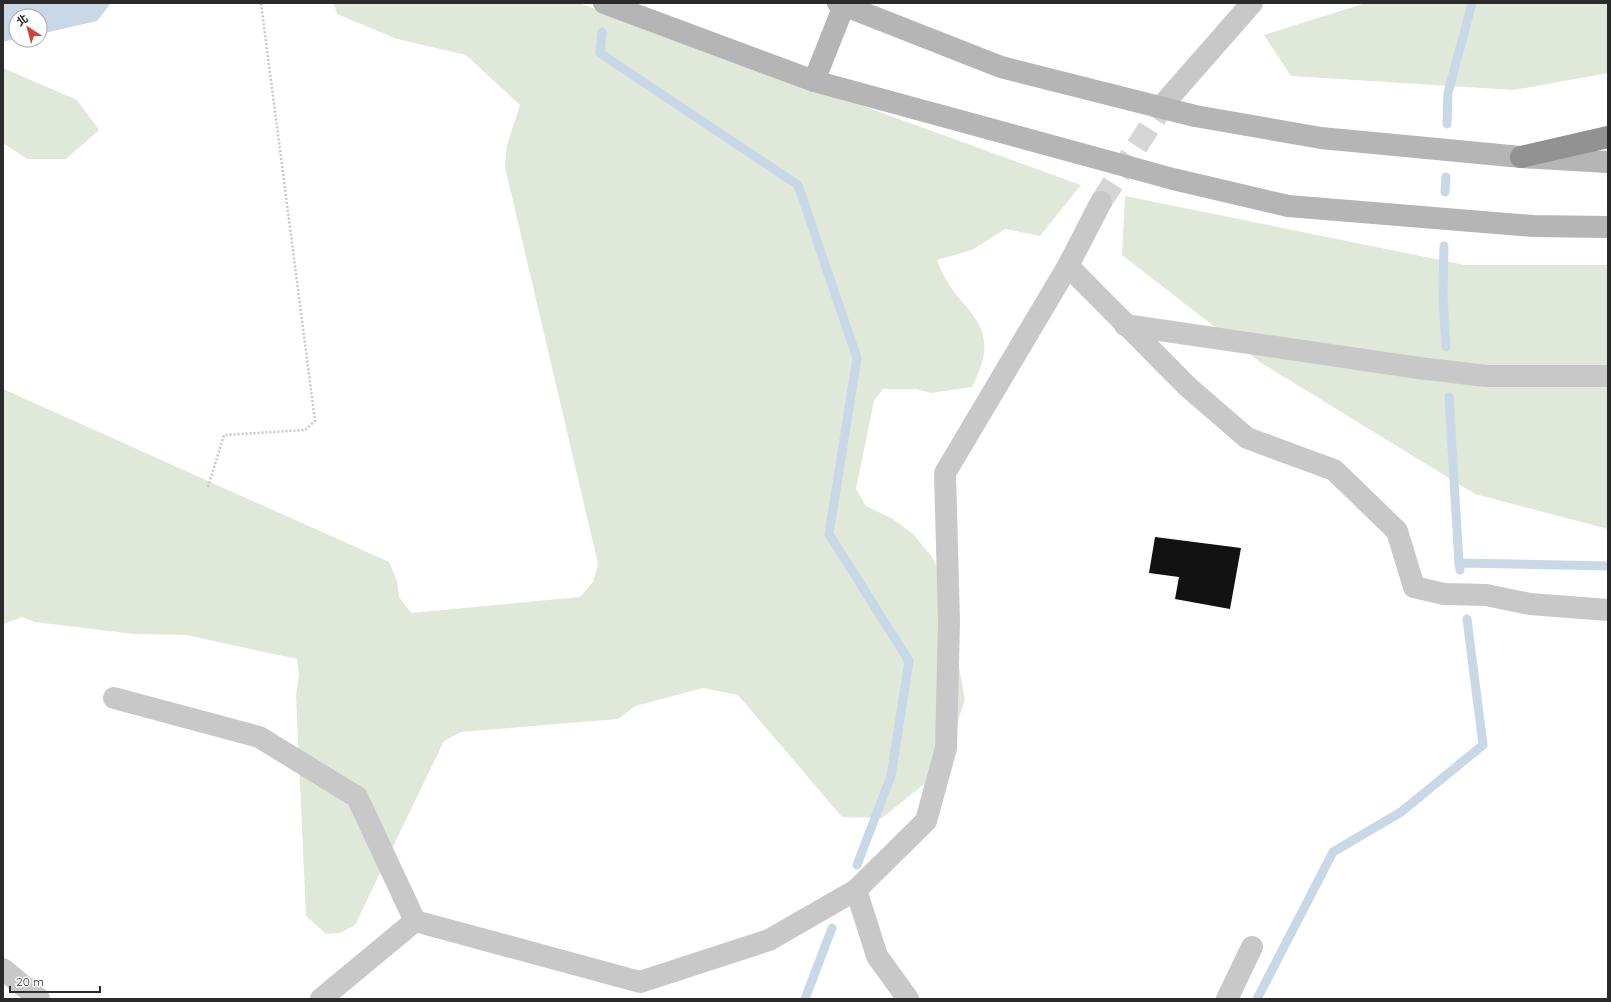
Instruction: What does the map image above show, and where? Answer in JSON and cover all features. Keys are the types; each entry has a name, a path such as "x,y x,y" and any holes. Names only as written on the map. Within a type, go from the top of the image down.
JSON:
{"highway":[{"path":"1520,157 1608,137"}],"main road":[{"path":"604,3 814,80 1165,177 1288,206 1533,226 1608,228"},
{"path":"814,80 842,4 1001,66 1195,116 1321,138 1520,157 1608,162"}],"street":[{"path":"1167,100 1252,3"},
{"path":"114,698 259,737 357,797 415,921 640,982 769,940 856,890 926,821 946,748 948,621 945,472 1068,266 1101,202"},
{"path":"1068,266 1188,388 1247,438 1334,470 1397,531 1414,587 1444,594 1486,595 1530,604 1608,610"},
{"path":"1125,325 1411,367 1486,376 1608,376"},
{"path":"856,890 877,956 908,999"},
{"path":"321,999 415,921"},
{"path":"1227,999 1252,947"},
{"path":"3,969 39,999"}],"path":[{"path":"208,487 224,435 305,430 315,421 261,3"}],"shaded area":[{"path":"334,3 579,3 1081,185 1040,236 1005,229 972,250 937,260 945,279 975,318 982,331 984,346 982,364 972,387 931,393 916,389 883,389 874,401 856,489 866,506 893,519 913,534 932,557 943,579 965,700 959,717 950,763 882,818 842,817 738,695 703,688 635,706 618,719 461,732 444,741 355,925 340,933 326,934 306,916 296,696 299,675 297,659 186,635 134,634 35,622 22,617 3,624 3,389 389,562 397,581 399,597 411,613 580,597 593,582 598,564 505,167 507,145 520,105 466,55 397,39 337,14"},
{"path":"1366,3 1608,3 1608,73 1514,90 1291,76 1264,35"},
{"path":"3,68 77,100 99,130 66,159 27,159 3,143"},
{"path":"1125,196 1465,265 1608,265 1608,529 1475,494 1260,362 1122,255"}],"water":[{"path":"3,3 111,3 97,21 48,32 48,8 8,8 8,41 3,42"}],"building":[{"path":"1155,537 1241,548 1230,609 1175,599 1179,577 1149,573"}],"waterway":[{"path":"1447,124 1448,93 1472,3"},
{"path":"602,32 600,53 798,185 857,358 829,534 909,661 891,776 857,865"},
{"path":"1445,192 1446,177"},
{"path":"1444,246 1443,297 1446,347"},
{"path":"1449,397 1459,563"},
{"path":"1460,570 1459,563 1608,566"},
{"path":"1257,999 1333,852 1401,812 1483,745 1467,619"},
{"path":"805,999 832,928"}],"tunnel":[{"path":"1101,202 1167,100"}]}
